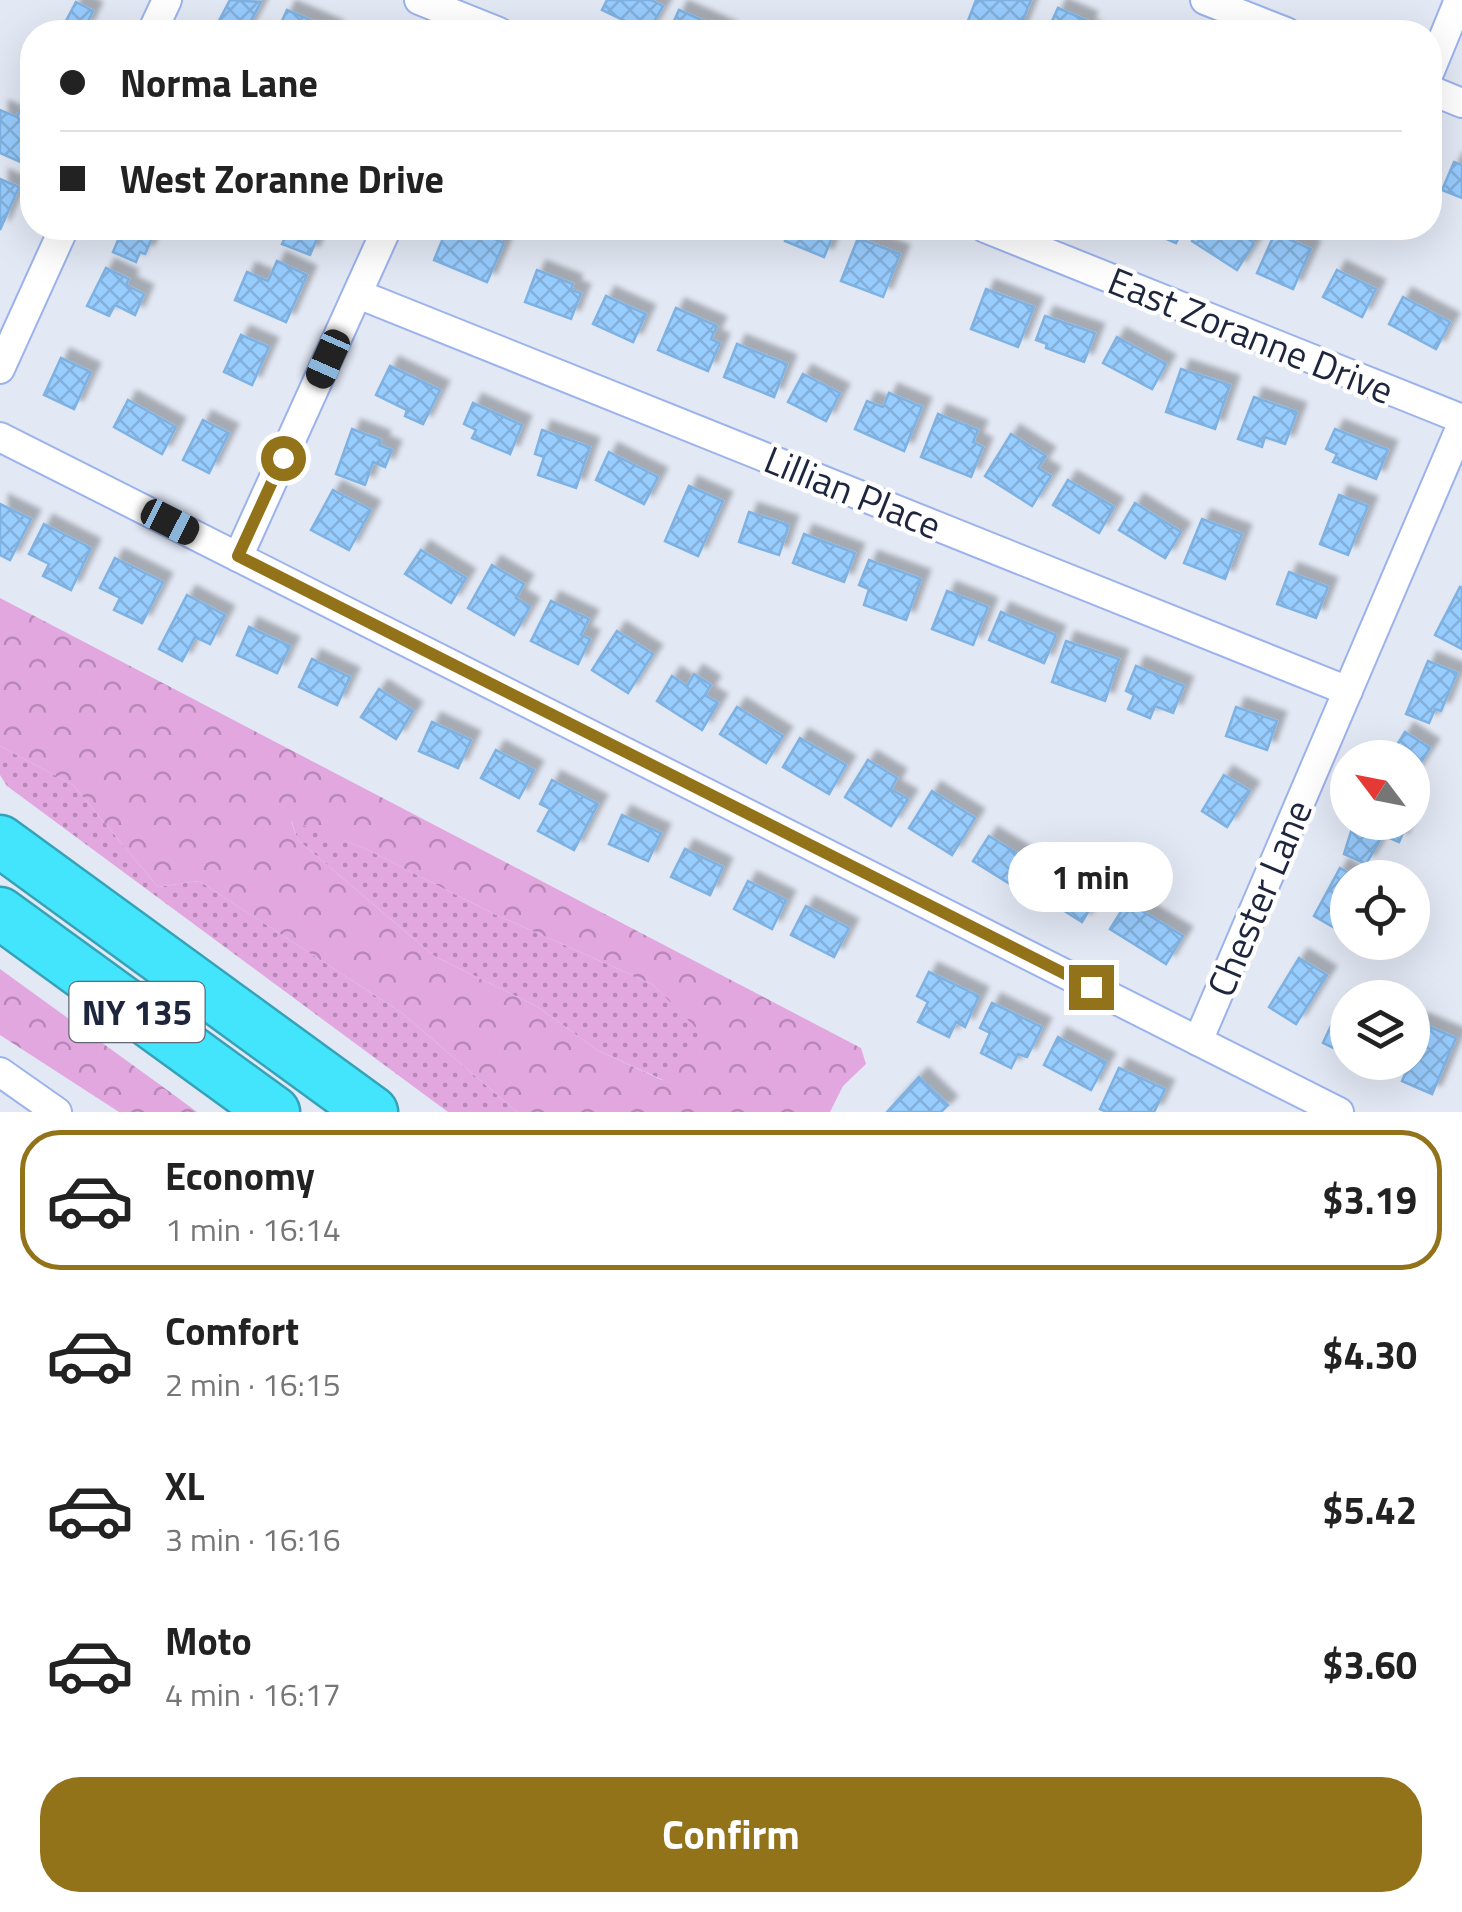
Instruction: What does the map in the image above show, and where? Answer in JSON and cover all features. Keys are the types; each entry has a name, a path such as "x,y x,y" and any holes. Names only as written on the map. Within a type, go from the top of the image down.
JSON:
{"highway":[{"name":"NY 135","path":"0,841 372,1112"},
{"name":"NY 135","path":"0,913 274,1112"}],"street":[{"path":"419,0 462,20"},
{"path":"1205,0 1256,20"},
{"path":"1442,41 1458,0"},
{"path":"0,369 59,240"},
{"path":"238,556 382,240"},
{"name":"East Zoranne Drive","path":"1014,240 1462,422"},
{"name":"Lillian Place","path":"358,294 1348,691"},
{"name":"Chester Lane","path":"1198,1041 1462,422"},
{"path":"0,437 1339,1112"},
{"path":"0,1072 57,1112"}],"green space":[{"path":"0,598 861,1048 866,1064 843,1086 830,1112 517,1112 402,1013 199,881 158,887 73,785 0,746","holes":["291,821 364,848 492,913 652,984 701,1033 662,1080 597,1050 538,1007 434,956 298,840"]},
{"path":"0,746 73,785 158,887 199,881 402,1013 517,1112 448,1112 7,786 0,775"},
{"path":"291,820 364,848 492,913 652,984 702,1033 663,1080 597,1050 538,1007 434,956 298,840"},
{"path":"0,969 197,1112 119,1112 0,1035"}],"building":[{"path":"230,0 261,2 251,20 219,20"},
{"path":"607,0 651,0 663,6 655,20 623,20 602,10"},
{"path":"976,0 1031,0 1023,20 968,20"},
{"path":"76,2 93,11 89,20 67,20"},
{"path":"1058,8 1086,20 1052,20"},
{"path":"287,10 310,20 282,20"},
{"path":"679,10 702,20 674,20"},
{"path":"0,110 17,117 20,110 20,162 0,153"},
{"path":"1454,162 1462,165 1462,198 1442,190"},
{"path":"0,179 19,187 0,230"},
{"path":"118,240 151,240 136,262 113,252"},
{"path":"284,240 317,240 310,255 282,244"},
{"path":"442,240 504,243 487,282 434,260"},
{"path":"785,240 831,240 824,257"},
{"path":"857,240 900,254 883,297 841,281"},
{"path":"1250,240 1254,243 1237,270 1192,241"},
{"path":"1272,240 1291,240 1311,249 1293,289 1257,273"},
{"path":"277,261 307,275 286,322 235,300 247,272 268,281"},
{"path":"106,268 129,279 126,285 144,294 135,315 115,305 109,316 87,306"},
{"path":"537,270 573,284 571,290 581,293 571,319 525,302"},
{"path":"1337,270 1376,289 1362,317 1323,297"},
{"path":"986,289 1034,307 1018,347 971,329"},
{"path":"606,296 646,314 633,342 593,324"},
{"path":"1403,297 1450,322 1436,349 1389,324"},
{"path":"676,308 717,326 711,339 720,343 708,371 658,350"},
{"path":"1045,316 1095,333 1084,362 1046,348 1047,344 1036,340"},
{"path":"241,335 269,347 252,385 224,372"},
{"path":"1117,337 1166,364 1152,389 1103,363"},
{"path":"737,344 787,364 774,397 724,377"},
{"path":"61,358 91,372 74,409 44,395"},
{"path":"390,366 440,390 423,424 405,416 407,410 376,395"},
{"path":"1181,369 1230,385 1215,429 1166,412"},
{"path":"803,374 840,393 826,421 788,402"},
{"path":"889,393 922,407 904,451 855,429 867,401 883,407"},
{"path":"1254,397 1297,412 1285,444 1265,437 1262,447 1238,439"},
{"path":"128,400 176,427 162,454 114,427"},
{"path":"473,403 522,425 510,454 472,438 476,430 464,424"},
{"path":"938,414 978,430 973,442 983,447 971,477 921,457"},
{"path":"203,420 229,433 209,473 183,460"},
{"path":"352,429 381,440 379,445 392,450 385,467 373,462 365,485 336,474"},
{"path":"1335,429 1388,450 1376,479 1333,462 1337,454 1326,449"},
{"path":"542,430 590,447 576,488 538,475 544,457 535,454"},
{"path":"1011,434 1046,456 1038,468 1051,476 1032,506 985,476"},
{"path":"609,452 658,477 644,504 596,480"},
{"path":"1068,480 1114,507 1099,533 1053,505"},
{"path":"689,486 723,501 698,556 665,541"},
{"path":"333,490 371,510 349,550 311,530"},
{"path":"1339,495 1368,506 1348,555 1320,544"},
{"path":"1135,503 1181,532 1165,558 1119,530"},
{"path":"0,504 31,519 10,560 0,555"},
{"path":"749,512 789,525 779,555 739,542"},
{"path":"1202,519 1242,534 1225,579 1184,563"},
{"path":"44,524 91,548 71,590 43,576 49,564 29,554"},
{"path":"804,534 855,553 844,582 793,563"},
{"path":"421,550 466,578 451,603 405,574"},
{"path":"115,558 163,582 142,623 114,610 120,598 100,588"},
{"path":"869,560 921,579 906,620 864,605 869,589 859,585"},
{"path":"492,565 524,584 516,598 530,607 514,635 468,608"},
{"path":"1289,572 1328,587 1316,618 1277,604"},
{"path":"1462,588 1462,649 1435,635"},
{"path":"947,591 988,607 973,645 932,629"},
{"path":"187,595 225,615 210,644 195,637 182,661 159,649"},
{"path":"551,601 589,619 581,635 590,639 578,664 531,641"},
{"path":"1001,612 1056,635 1044,663 989,640"},
{"path":"249,627 290,646 277,673 237,655"},
{"path":"617,631 653,654 628,693 592,670"},
{"path":"1066,641 1119,659 1105,701 1052,682"},
{"path":"312,659 350,677 337,705 299,687"},
{"path":"1428,661 1457,673 1441,711 1435,709 1429,723 1406,714"},
{"path":"1136,666 1184,686 1173,713 1155,706 1150,718 1128,709 1134,695 1126,691"},
{"path":"694,674 711,685 705,695 718,703 702,730 657,701 672,676 687,686"},
{"path":"379,689 413,711 396,739 361,717"},
{"path":"737,707 783,736 766,763 720,734"},
{"path":"1236,707 1277,721 1267,750 1226,736"},
{"path":"432,722 471,740 458,768 419,751"},
{"path":"1405,732 1418,740 1400,740"},
{"path":"800,738 846,765 829,794 783,767"},
{"path":"496,750 534,770 519,798 481,778"},
{"path":"868,760 897,778 891,789 908,799 891,826 845,797"},
{"path":"1224,775 1250,791 1227,827 1202,811"},
{"path":"552,780 598,804 574,850 538,831 550,809 540,804"},
{"path":"932,791 975,818 952,855 909,828"},
{"path":"622,815 661,833 648,861 609,844"},
{"path":"989,836 1033,863 1018,889 973,861"},
{"path":"1348,840 1380,840 1368,860 1344,854"},
{"path":"685,849 723,867 710,895 671,877"},
{"path":"1053,865 1099,894 1082,922 1036,893"},
{"path":"748,881 786,900 772,929 734,909"},
{"path":"1330,886 1330,925 1314,916"},
{"path":"1127,902 1183,936 1166,964 1110,929"},
{"path":"806,906 849,928 834,957 791,935"},
{"path":"1299,958 1327,975 1296,1024 1269,1007"},
{"path":"929,972 979,996 965,1027 956,1022 949,1037 918,1022 928,1002 917,996"},
{"path":"992,1003 1042,1027 1027,1057 1018,1054 1011,1068 981,1053 990,1033 980,1028"},
{"path":"1430,1027 1456,1038 1432,1094 1402,1081 1430,1080"},
{"path":"1330,1028 1330,1046 1323,1043"},
{"path":"1058,1037 1106,1062 1091,1090 1044,1065"},
{"path":"1119,1068 1165,1089 1154,1112 1100,1109"},
{"path":"919,1077 948,1105 941,1112 887,1112"}],"route":[{"path":"283,458 238,556 1091,987"}]}
